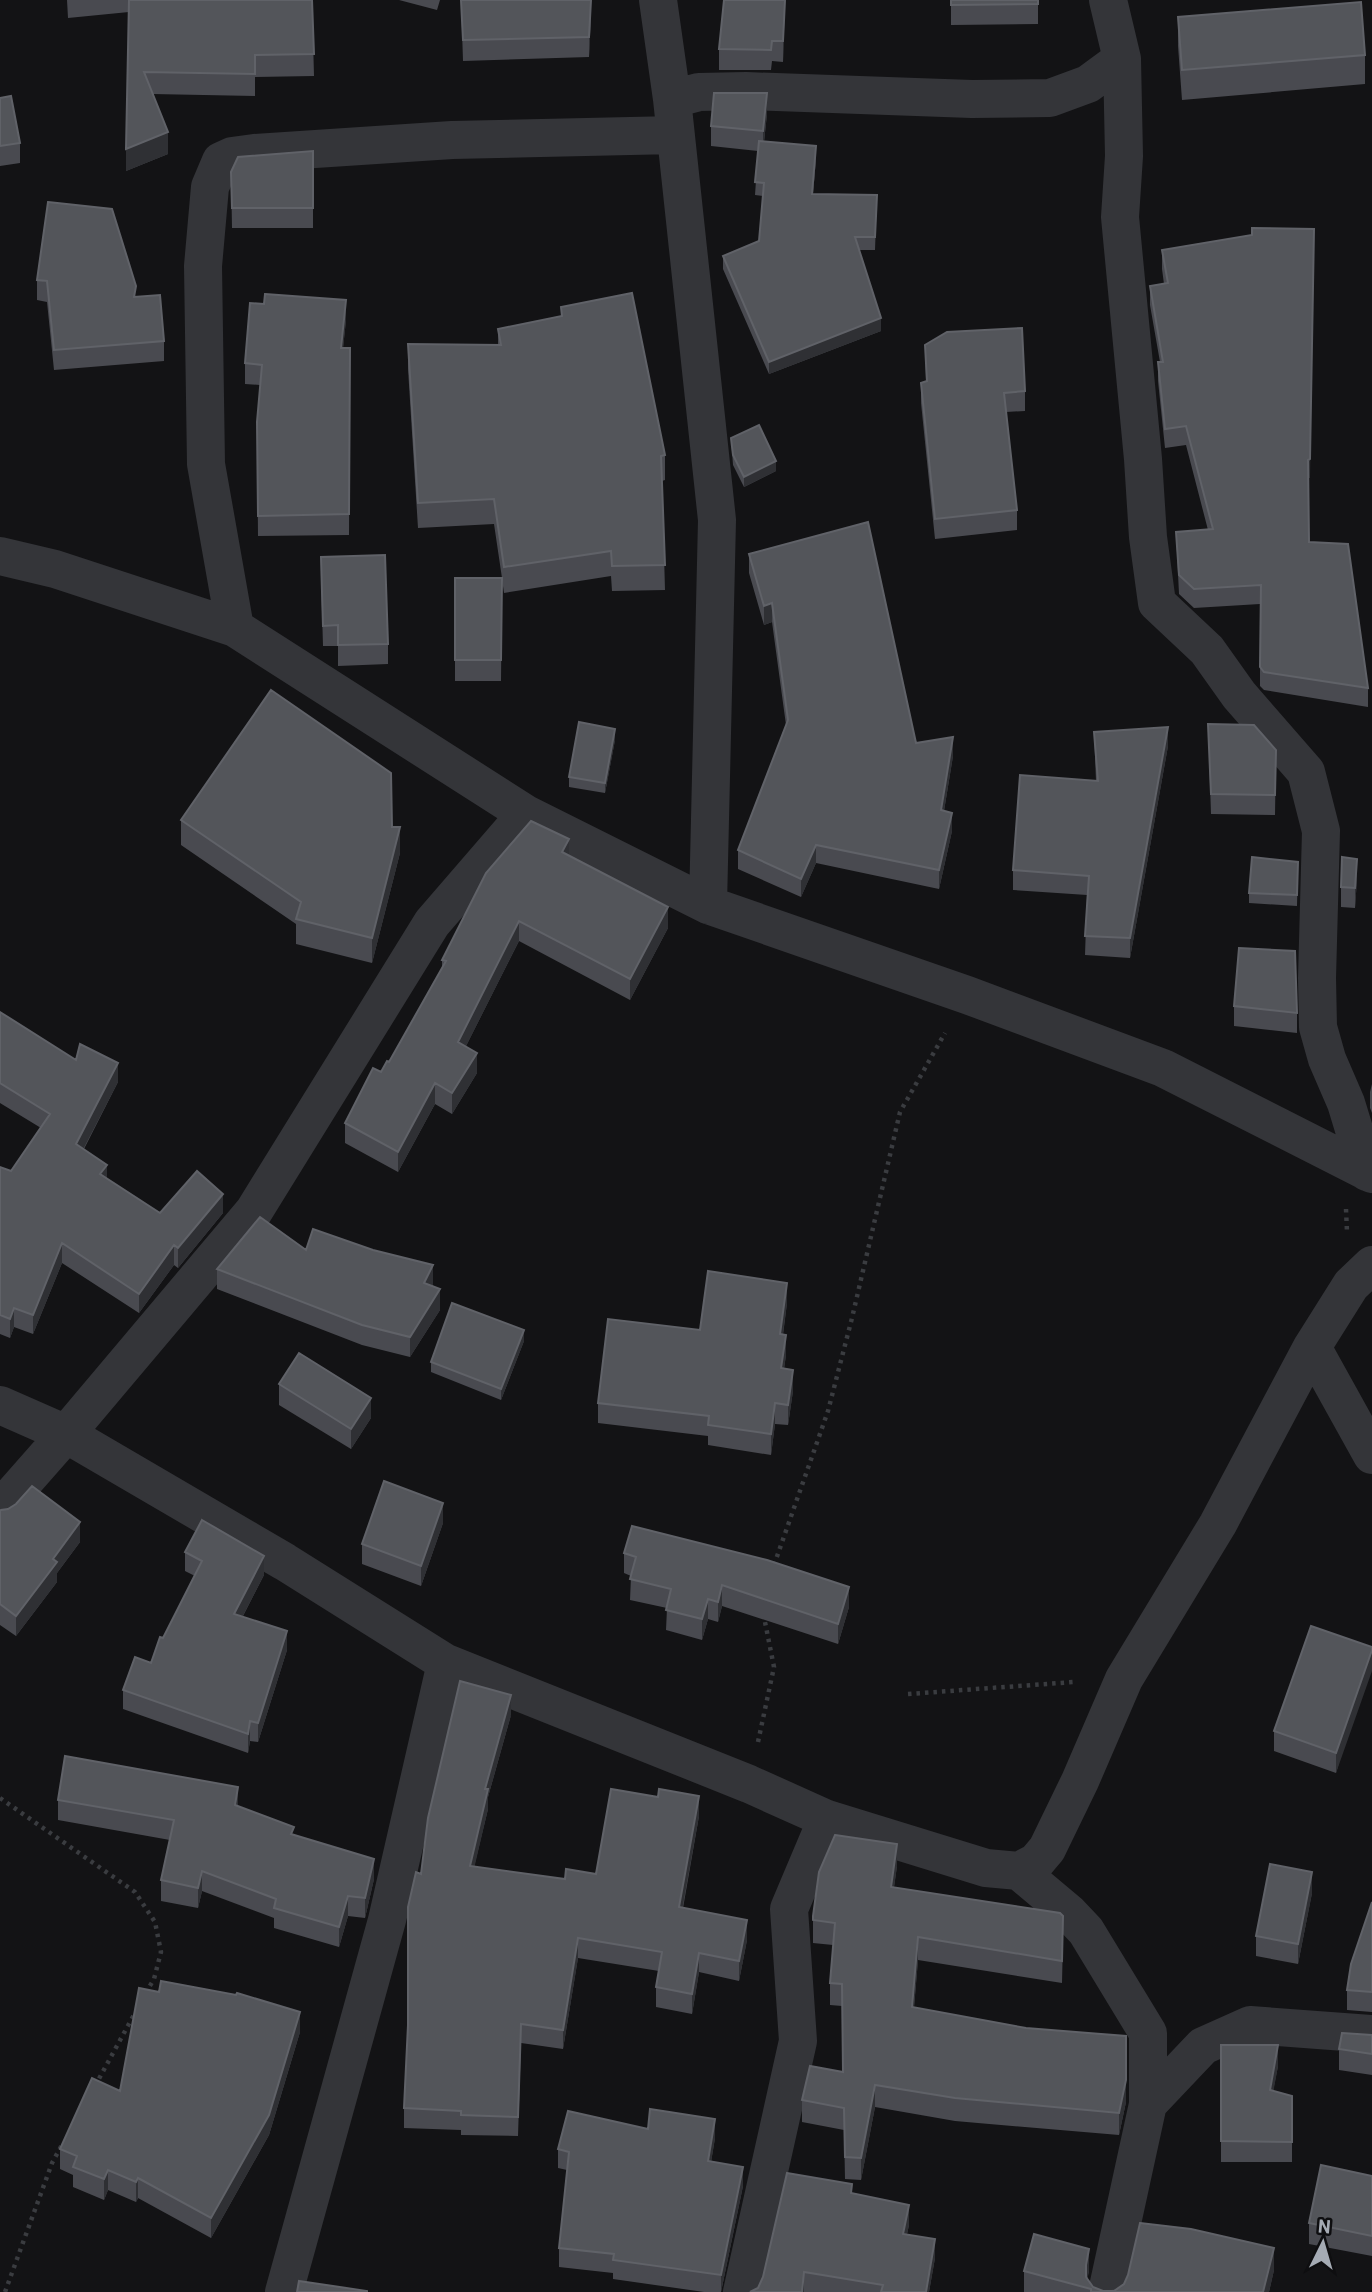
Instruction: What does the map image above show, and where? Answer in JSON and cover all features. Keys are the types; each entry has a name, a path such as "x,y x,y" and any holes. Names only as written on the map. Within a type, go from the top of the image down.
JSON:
{"street":[{"path":"658,0 717,520 708,905"},
{"path":"1108,0 1122,59 1124,156 1120,217 1148,537 1157,603 1207,650 1239,695 1306,772 1321,831 1318,1027 1327,1059 1346,1103 1361,1168"},
{"path":"235,628 206,464 203,266 210,187 221,161 232,156 254,153 452,140 673,117 699,92 746,91 972,99 1050,98 1088,85 1122,59"},
{"path":"0,556 55,569 235,628 526,814 708,905 967,995 1163,1068 1361,1168"},
{"path":"0,1509 254,1211 432,922 526,814"},
{"path":"0,1405 66,1434 285,1562 446,1663 749,1784 827,1819 986,1868 1020,1871 1036,1862 1047,1849 1124,1679 1218,1524 1312,1347 1361,1275"},
{"path":"1312,1347 1372,1455"},
{"path":"284,2292 387,1920 446,1663"},
{"path":"742,2292 798,2041 789,1909 827,1819"},
{"path":"1020,1871 1086,1931 1148,2033 1148,2105 1107,2292"},
{"path":"1148,2105 1203,2046 1250,2025 1372,2034"}],"path":[{"path":"770,1576 828,1411 900,1112 967,995"},
{"path":"1361,1168 1361,1275"},
{"path":"749,1784 774,1667 763,1615"},
{"path":"908,1694 1124,1679"},
{"path":"0,1798 135,1892 155,1922 161,1952 154,1979 93,2089"},
{"path":"5,2292 52,2163 66,2138"}],"building":[{"path":"129,0 312,0 314,54 255,55 255,74 144,72 168,132 126,149"},
{"path":"461,0 591,0 589,37 463,40"},
{"path":"724,0 785,0 783,41 772,41 771,50 719,49"},
{"path":"951,0 1038,0 1038,4 951,5"},
{"path":"1361,2 1365,55 1182,70 1178,17"},
{"path":"714,93 767,93 763,131 711,126"},
{"path":"11,96 20,143 0,146 0,98"},
{"path":"759,141 816,146 812,194 877,195 875,237 855,237 881,318 769,362 723,256 759,241 764,183 755,182"},
{"path":"313,151 313,208 232,208 231,172 238,157"},
{"path":"48,202 112,209 136,286 134,297 160,295 164,341 54,350 47,281 37,280"},
{"path":"1252,228 1314,229 1308,460 1309,542 1348,544 1368,688 1264,672 1260,667 1261,585 1194,589 1179,575 1176,532 1213,529 1186,426 1165,429 1158,362 1163,362 1150,286 1168,283 1162,250 1252,235"},
{"path":"632,293 665,455 661,456 665,565 612,566 611,551 504,567 494,499 418,503 408,344 501,345 498,329 562,316 561,307"},
{"path":"265,294 346,300 341,348 350,348 349,514 258,516 257,422 262,365 245,363 250,303 264,304"},
{"path":"1022,328 1025,391 1004,393 1017,510 935,519 921,383 927,381 925,345 947,332"},
{"path":"759,425 776,461 744,477 733,455 731,438"},
{"path":"868,522 916,743 953,737 941,810 952,813 939,870 816,845 801,879 738,850 788,720 772,603 764,606 749,554"},
{"path":"385,555 388,644 338,645 338,625 323,626 321,557"},
{"path":"455,578 502,578 501,660 455,660"},
{"path":"271,690 391,773 392,827 400,827 372,938 296,919 301,902 181,820"},
{"path":"579,722 615,729 605,783 569,777"},
{"path":"1208,724 1254,725 1276,750 1275,795 1211,794"},
{"path":"1168,727 1130,938 1085,936 1089,876 1013,870 1020,775 1098,781 1094,732"},
{"path":"531,821 569,839 562,852 668,907 630,979 519,921 458,1042 477,1053 452,1093 435,1083 398,1152 345,1123 373,1068 381,1072 387,1061 389,1062 446,961 442,960 486,873"},
{"path":"1252,857 1298,862 1297,895 1249,893"},
{"path":"1342,857 1357,859 1355,888 1341,887"},
{"path":"1239,948 1295,951 1297,1013 1234,1006"},
{"path":"0,1012 76,1060 80,1044 118,1063 76,1144 107,1165 100,1174 160,1213 197,1171 223,1194 178,1248 174,1245 139,1294 62,1243 33,1315 14,1308 10,1319 0,1315 0,1167 11,1171 50,1114 0,1083"},
{"path":"260,1217 306,1250 313,1229 373,1250 433,1265 424,1283 440,1289 410,1337 362,1325 217,1269"},
{"path":"708,1271 787,1283 780,1334 786,1335 781,1368 793,1370 788,1405 775,1403 771,1434 708,1425 709,1416 598,1403 608,1319 700,1330"},
{"path":"452,1303 524,1330 501,1389 431,1362"},
{"path":"299,1353 371,1398 351,1429 279,1384"},
{"path":"384,1481 443,1503 421,1566 362,1544"},
{"path":"32,1486 80,1522 53,1559 57,1562 16,1616 0,1604 0,1511 16,1504"},
{"path":"202,1520 264,1556 234,1614 287,1631 258,1723 250,1721 248,1734 123,1690 135,1657 151,1663 160,1637 163,1638 202,1561 185,1552"},
{"path":"632,1526 767,1560 849,1587 838,1624 722,1585 718,1602 708,1599 702,1619 666,1610 671,1589 630,1579 636,1557 624,1553"},
{"path":"1311,1626 1372,1647 1336,1753 1274,1731"},
{"path":"460,1681 511,1695 485,1789 488,1789 470,1866 565,1879 566,1869 596,1874 611,1789 658,1797 659,1789 699,1796 679,1907 747,1920 739,1961 699,1953 692,1994 656,1987 662,1952 578,1938 563,2030 521,2024 518,2117 461,2115 461,2111 404,2108 408,2025 408,1907 416,1872 421,1874 428,1818"},
{"path":"65,1756 238,1787 235,1805 294,1827 291,1834 374,1859 365,1898 348,1896 339,1927 274,1908 276,1899 202,1871 198,1888 161,1880 174,1820 58,1800"},
{"path":"835,1835 897,1844 891,1887 1060,1913 1063,1916 1062,1961 918,1937 912,2007 1026,2028 1126,2036 1126,2080 1119,2113 955,2098 875,2085 861,2158 845,2157 844,2108 802,2100 810,2066 843,2072 842,1984 830,1983 835,1923 813,1920 819,1872"},
{"path":"1270,1864 1312,1872 1298,1944 1256,1936"},
{"path":"1372,1902 1372,1992 1347,1990 1351,1964"},
{"path":"161,1981 236,1995 237,1993 300,2012 269,2115 211,2218 138,2178 136,2182 108,2170 104,2179 73,2167 77,2156 60,2149 92,2078 120,2091 139,1988 159,1992"},
{"path":"1342,2033 1372,2035 1372,2054 1339,2049"},
{"path":"1221,2045 1278,2045 1270,2090 1292,2096 1292,2142 1221,2141"},
{"path":"650,2109 715,2119 708,2161 743,2167 721,2275 613,2260 614,2254 559,2248 569,2152 558,2149 568,2111 648,2129"},
{"path":"1321,2165 1372,2176 1372,2236 1309,2223"},
{"path":"787,2173 852,2184 851,2193 909,2205 903,2234 935,2239 926,2292 881,2292 883,2285 804,2272 802,2292 750,2292 758,2288 763,2277"},
{"path":"1140,2223 1191,2229 1274,2248 1263,2292 1091,2292 1091,2289 1024,2271 1034,2234 1089,2249 1086,2277 1093,2287 1114,2291 1124,2284 1128,2275"},
{"path":"299,2281 367,2291 367,2292 297,2292"}]}
